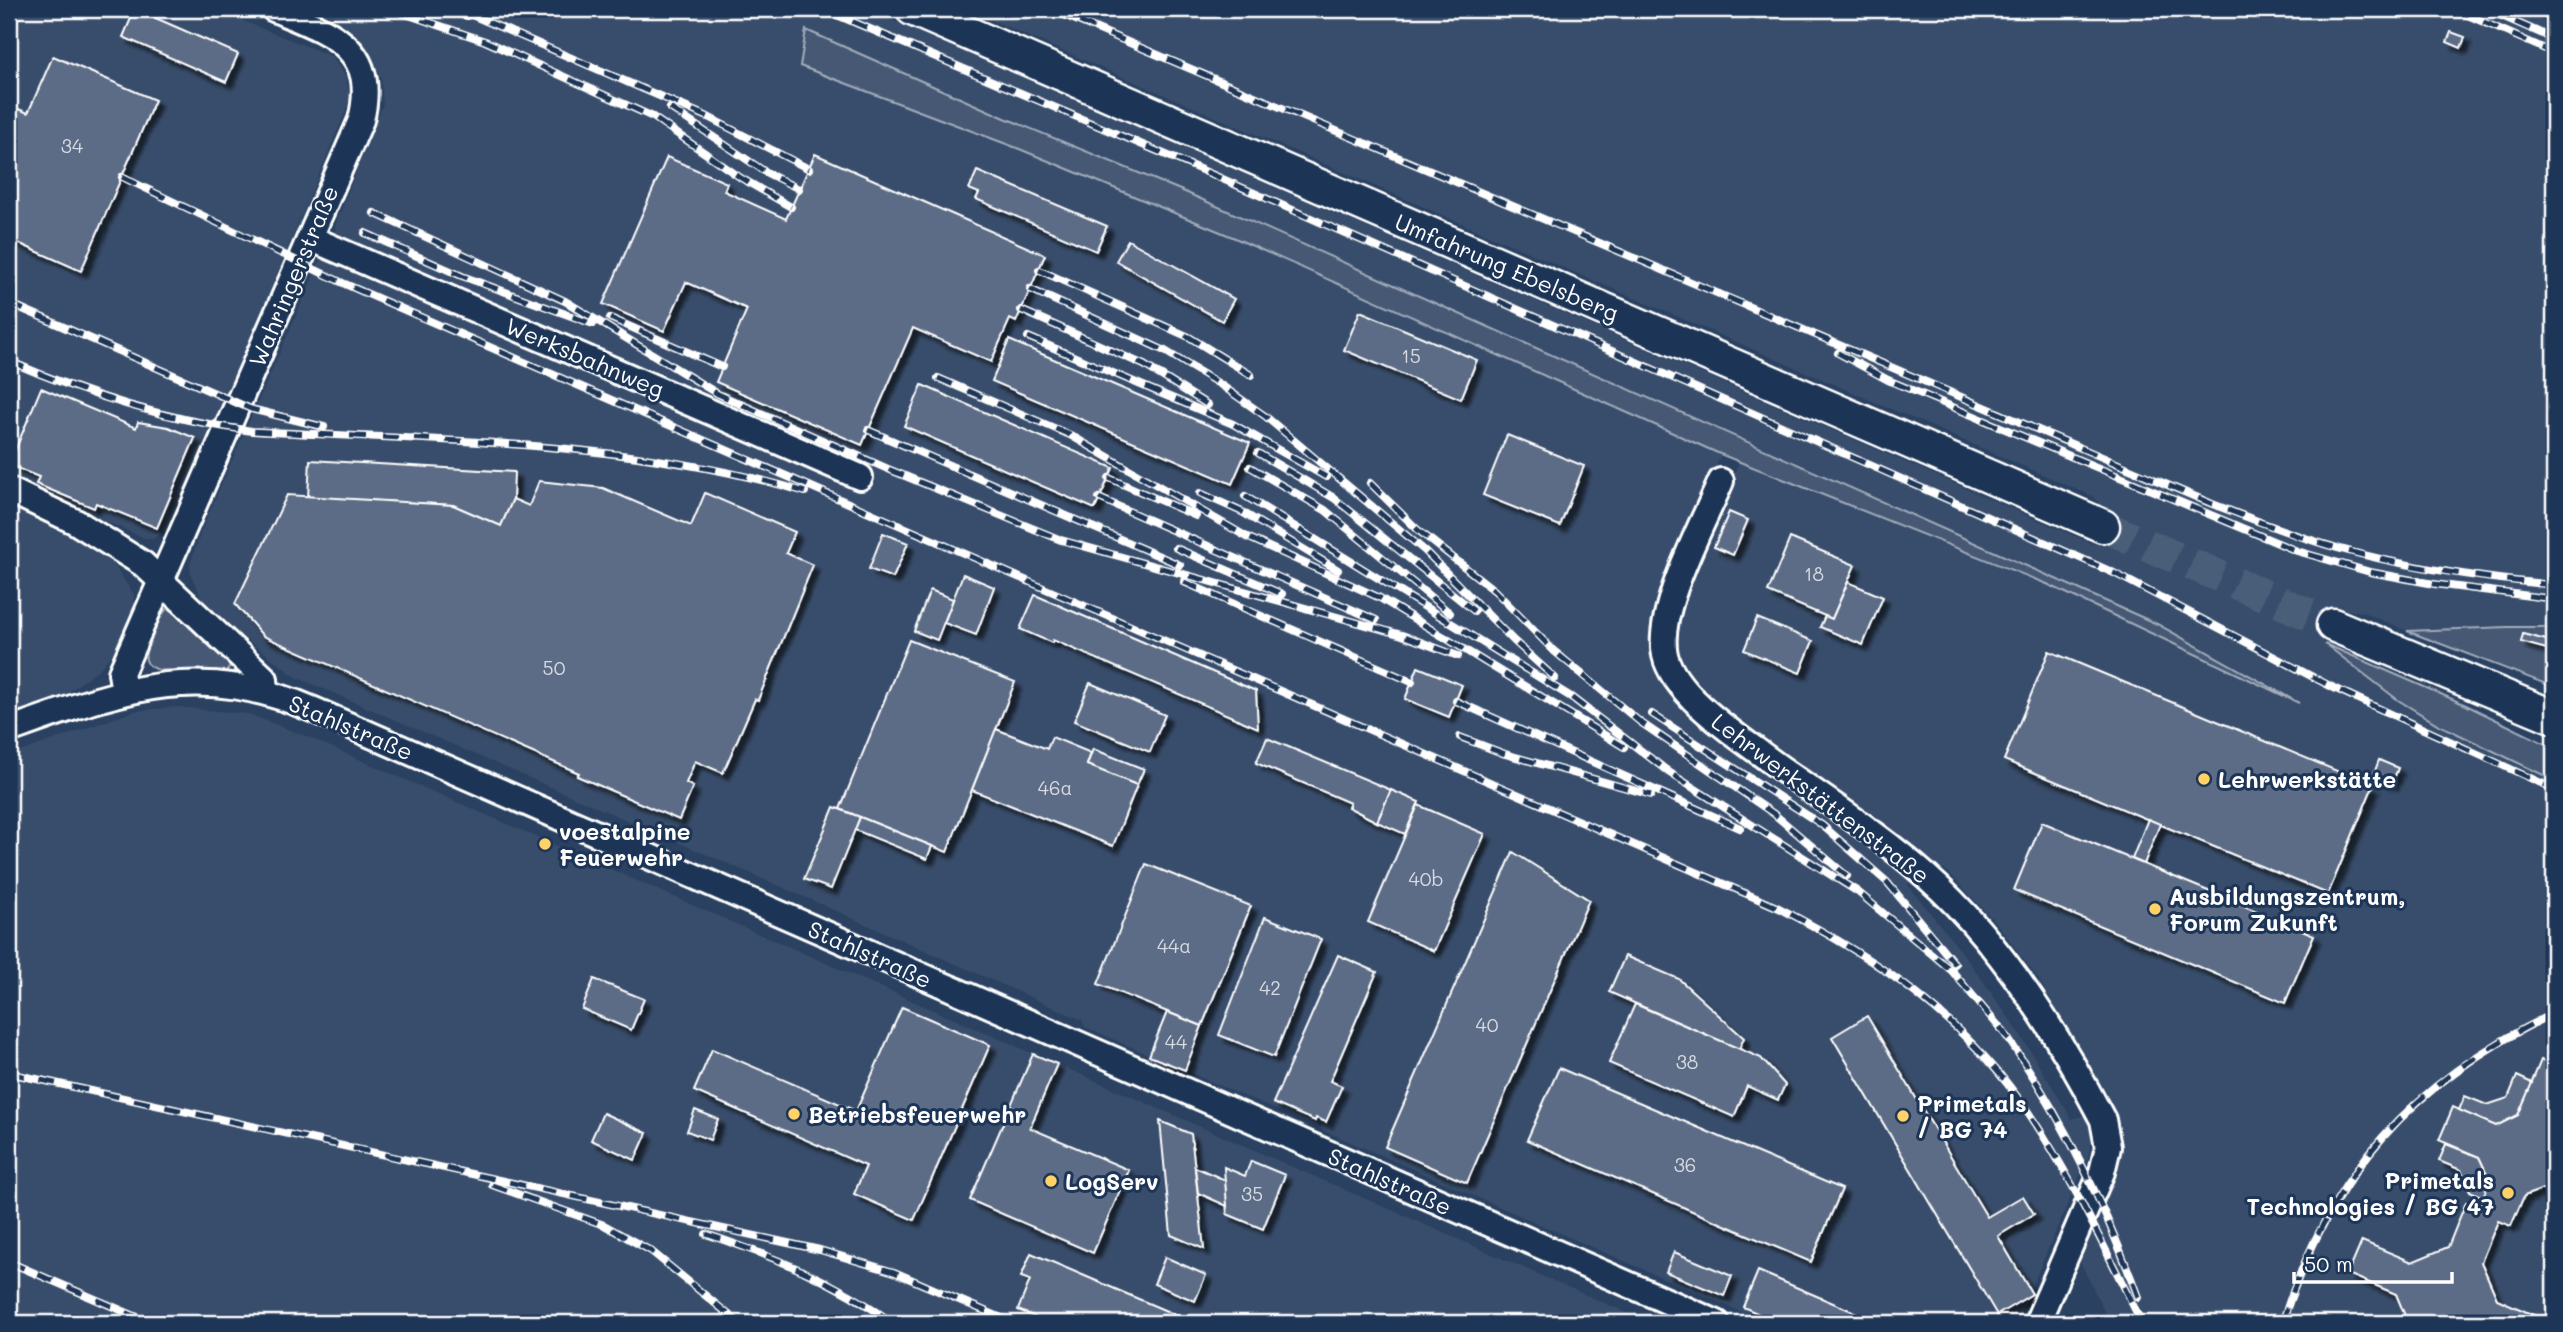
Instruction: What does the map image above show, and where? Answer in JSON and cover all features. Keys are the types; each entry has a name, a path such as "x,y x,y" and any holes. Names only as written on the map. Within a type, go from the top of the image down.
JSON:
{"main road":[{"name":"Umfahrung Ebelsberg","path":"912,9 2103,526"},
{"path":"2333,625 2554,718"}],"street":[{"name":"Wahringerstraße","path":"124,691 121,673 361,120 366,81 363,66 336,38 274,9"},
{"name":"Werksbahnweg","path":"310,238 860,477"},
{"name":"Lehrwerkstättenstraße","path":"1721,481 1665,614 1665,657 1675,678 1696,701 1738,737 1877,836 1927,876 1963,912 2011,970 2103,1119 2108,1147 2102,1172 2037,1323"},
{"path":"9,490 114,543 161,581 265,679 266,692"},
{"name":"Stahlstraße","path":"9,730 124,691 166,683 195,682 266,692 327,715 1717,1323"}],"shaded area":[{"path":"9,9 213,9 331,56 346,77 350,98 342,120 169,528 153,539 144,538 9,479"},
{"path":"306,9 866,9 2095,545 2109,511 2092,496 966,9 2517,9 2554,26 2554,627 2407,631 2363,612 2340,609 2325,644 2398,700 2439,725 2554,780 2554,1309 2548,1323 2110,1323 2077,1255 2117,1135 2115,1116 2106,1091 2039,980 1998,925 1947,871 1918,857 1726,714 1695,685 1676,657 1674,620 1739,462 1721,454 1652,621 1656,663 1663,681 1683,706 1910,875 1908,885 1968,960 2018,1031 2072,1119 2086,1115 2090,1125 2092,1139 2088,1157 2016,1323 1767,1323 1085,1027 1082,1020 798,894 296,677 207,609 191,575 190,565 201,531 320,261 348,244 336,235 335,226 383,104 381,77 372,57 357,39 330,20"},
{"path":"806,30 1005,118 1185,192 2157,624 2299,703 2047,584 1720,454 1235,238 1017,148 800,66"},
{"path":"9,501 93,545 110,559 134,595 132,617 120,645 100,668 66,694 9,715"},
{"path":"168,608 175,611 228,662 230,667 226,671 159,670 148,664 146,655 150,641"},
{"path":"2554,627 2554,687 2407,631"},
{"path":"2325,644 2466,705 2554,748 2554,780 2439,725 2398,700"},
{"path":"177,707 248,714 303,735 1650,1323 9,1323 9,756 135,711"}],"building":[{"path":"135,9 238,54 226,82 123,37"},
{"path":"2451,32 2465,37 2461,48 2447,42"},
{"path":"53,56 155,100 81,271 9,239 9,105 28,113"},
{"path":"815,154 1045,255 1016,322 1010,319 991,362 913,328 862,445 716,382 747,309 686,282 664,331 603,304 667,157 727,183 724,191 786,219"},
{"path":"977,171 1107,226 1096,251 976,199 979,193 969,189"},
{"path":"1128,240 1234,299 1222,321 1116,261"},
{"path":"1360,311 1477,360 1461,399 1344,350"},
{"path":"1009,340 1250,443 1232,484 992,381"},
{"path":"922,385 1113,468 1095,509 904,426"},
{"path":"41,388 136,428 138,422 168,427 195,438 157,528 96,503 94,508 36,484 39,477 9,465"},
{"path":"1507,435 1584,466 1560,526 1483,495"},
{"path":"310,460 514,472 513,499 501,526 453,505 308,497"},
{"path":"539,481 603,488 691,526 705,493 795,532 786,553 813,565 758,700 755,699 723,773 695,761 686,783 693,787 679,820 577,776 579,773 263,636 235,604 287,495 453,505 501,526 513,499 529,506"},
{"path":"1729,512 1748,520 1733,555 1714,547"},
{"path":"883,533 908,543 893,578 869,569"},
{"path":"1790,538 1855,565 1832,619 1768,592"},
{"path":"963,574 994,587 976,635 944,623"},
{"path":"1848,582 1883,597 1863,645 1820,627 1825,616 1832,619"},
{"path":"930,590 953,599 937,640 914,631"},
{"path":"1035,595 1256,691 1258,728 1053,640 1052,643 1020,629"},
{"path":"1757,618 1813,641 1800,673 1744,650"},
{"path":"2523,634 2554,642 2554,651 2521,642"},
{"path":"909,640 1015,682 947,852 840,809"},
{"name":"Lehrwerkstätte","path":"2049,651 2373,786 2328,894 2004,760"},
{"path":"1418,667 1462,685 1449,717 1405,699"},
{"path":"1090,683 1165,715 1150,752 1074,721"},
{"path":"996,729 1047,749 1052,737 1091,753 1087,765 1137,785 1113,846 972,790"},
{"path":"1267,738 1391,790 1377,822 1348,807 1350,803 1256,763"},
{"path":"1093,749 1144,769 1137,785 1087,765"},
{"path":"2379,760 2398,768 2392,784 2373,776"},
{"path":"1391,790 1419,802 1405,834 1377,822"},
{"path":"1418,805 1485,834 1434,951 1368,922"},
{"path":"834,807 860,817 831,889 804,879"},
{"path":"860,817 932,846 927,859 855,830"},
{"path":"2148,819 2160,824 2144,864 2132,859"},
{"name":"Ausbildungszentrum, Forum Zukunft","path":"2042,822 2314,935 2285,1003 2014,890"},
{"path":"1513,852 1589,900 1467,1183 1385,1147"},
{"path":"1146,864 1251,906 1202,1026 1098,984"},
{"path":"1265,917 1321,939 1274,1057 1219,1035"},
{"path":"1338,955 1377,972 1330,1081 1342,1086 1326,1122 1316,1118 1315,1121 1273,1103"},
{"path":"1625,956 1679,979 1744,1038 1739,1049 1609,992"},
{"path":"594,979 644,999 631,1030 582,1009"},
{"path":"1635,1004 1761,1058 1785,1085 1778,1100 1747,1086 1734,1117 1609,1063"},
{"path":"902,1007 990,1045 914,1220 854,1194 866,1166 694,1091 712,1049 856,1111"},
{"path":"1167,1012 1202,1026 1185,1070 1149,1056"},
{"name":"Primetals / BG 74","path":"1867,1016 1987,1217 2023,1196 2034,1214 1998,1236 2032,1294 1997,1315 1832,1037"},
{"path":"1033,1054 1057,1064 1030,1128 1129,1170 1093,1253 970,1200"},
{"name":"Primetals Technologies / BG 47","path":"2541,1060 2554,1066 2554,1190 2548,1187 2524,1196 2511,1226 2498,1221 2481,1262 2497,1299 2543,1319 2542,1323 2408,1323 2396,1294 2348,1274 2362,1241 2412,1262 2448,1247 2466,1202 2478,1207 2490,1180 2479,1157 2439,1140 2453,1107 2496,1126 2518,1115"},
{"path":"1559,1068 1842,1189 1811,1262 1527,1140"},
{"path":"2517,1076 2532,1083 2518,1115 2496,1126 2459,1110 2465,1096 2487,1105 2508,1098"},
{"path":"695,1110 718,1119 710,1140 687,1131"},
{"path":"603,1113 647,1133 635,1160 591,1140"},
{"path":"1160,1121 1191,1134 1204,1249 1171,1235"},
{"path":"2446,1144 2479,1157 2490,1180 2483,1197 2470,1191 2461,1170 2439,1161"},
{"path":"1251,1161 1285,1175 1263,1229 1227,1214 1224,1167 1245,1176"},
{"path":"1195,1167 1225,1180 1227,1206 1198,1193"},
{"path":"1674,1252 1732,1276 1724,1296 1666,1272"},
{"path":"1031,1253 1190,1321 1049,1323 1018,1310 1030,1280 1021,1277"},
{"path":"1165,1257 1206,1275 1195,1301 1154,1284"},
{"path":"1758,1271 1866,1317 1863,1323 1780,1323 1743,1307"}],"tunnel":[{"path":"2103,526 2333,625"}],"railway":[{"path":"391,9 485,41 653,117 741,178 791,207"},
{"path":"440,9 467,16"},
{"path":"458,9 708,117 809,169"},
{"path":"823,9 1218,177 2114,573 2332,687 2554,789"},
{"path":"1050,9 2210,503 2289,533 2364,555 2418,567 2554,585"},
{"path":"2454,9 2554,53"},
{"path":"2486,9 2554,39"},
{"path":"670,108 767,173 799,189"},
{"path":"122,177 345,284 1779,908 1815,927 1885,970 1917,994 1977,1048 2004,1079 2060,1163 2142,1323"},
{"path":"374,213 565,301 718,394 888,469 1061,540 1402,635 1458,656"},
{"path":"365,233 462,276 593,324"},
{"path":"1039,270 1189,337 1251,375"},
{"path":"1030,289 1165,351 1265,416 1425,551 1514,641 1555,678"},
{"path":"9,303 251,409 324,427"},
{"path":"1021,310 1144,365 1208,405"},
{"path":"610,318 722,367"},
{"path":"1028,337 1233,424 1326,477"},
{"path":"1838,353 1888,380 2297,551 2370,572 2434,584 2554,599"},
{"path":"9,361 128,405 219,426 252,431 460,441 602,452 739,475 805,492"},
{"path":"938,378 1070,435 1247,537 1380,598 1624,747"},
{"path":"868,430 1180,565"},
{"path":"1258,453 1334,498 1474,611"},
{"path":"1250,467 1325,510 1450,613"},
{"path":"1109,478 1196,516"},
{"path":"1370,483 1418,530 1495,591 1554,651 1640,722 1774,814 1847,876"},
{"path":"1200,493 1242,512 1338,570"},
{"path":"1245,496 1571,697 1670,773 1858,892 1952,971 2006,1035"},
{"path":"1099,498 1376,620"},
{"path":"1176,548 1282,594"},
{"path":"1184,582 1412,682"},
{"path":"1456,701 1740,828"},
{"path":"1652,714 1822,825 1887,882 1955,964"},
{"path":"1460,737 1505,754 1651,795"},
{"path":"2282,1323 2302,1269 2325,1221 2352,1177 2383,1137 2418,1102 2458,1069 2503,1040 2554,1013"},
{"path":"2000,1027 2041,1090 2078,1157 2138,1297"},
{"path":"9,1073 820,1250 894,1272 1013,1323"},
{"path":"492,1185 604,1225 651,1251 739,1323"},
{"path":"706,1234 803,1271 849,1294 893,1323"},
{"path":"9,1262 151,1323"}],"place":[{"name":"Lehrwerkstätte","path":"2204,779"},
{"name":"voestalpine Feuerwehr","path":"545,844"},
{"name":"Ausbildungszentrum, Forum Zukunft","path":"2155,909"},
{"name":"Betriebsfeuerwehr","path":"794,1114"},
{"name":"Primetals / BG 74","path":"1903,1116"},
{"name":"LogServ","path":"1051,1181"},
{"name":"Primetals Technologies / BG 47","path":"2508,1193"}]}
